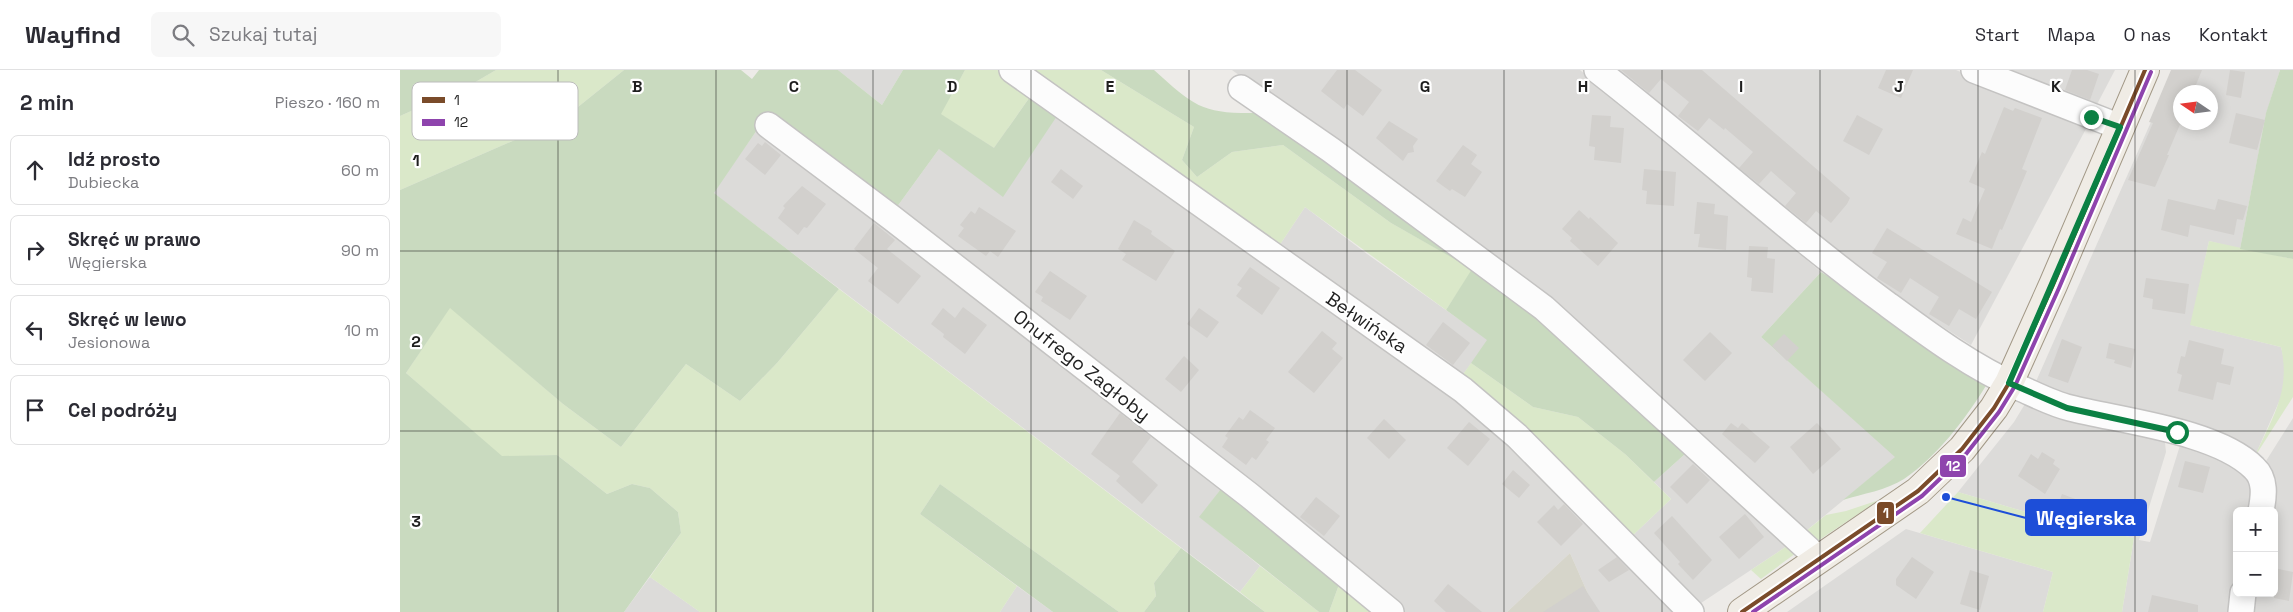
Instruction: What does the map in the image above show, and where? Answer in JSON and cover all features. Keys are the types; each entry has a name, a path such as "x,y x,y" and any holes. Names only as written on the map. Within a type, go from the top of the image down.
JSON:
{"main road":[{"path":"1742,612 1908,498 1940,472 1962,449 1994,408 2009,383 2145,70"}],"street":[{"name":"Bełwińska","path":"1012,70 1463,390 1517,436 1625,543 1691,612"},
{"path":"1596,70 1836,267 1944,346 2009,383 2067,408 2195,437 2231,453 2254,468 2263,484 2262,507"},
{"path":"1974,70 2120,127"},
{"path":"1241,88 1331,150 1544,308 1820,559"},
{"name":"Onufrego Zagłoby","path":"768,126 900,224 1249,495 1391,612"},
{"path":"2241,612 2243,597"}],"shaded area":[{"path":"838,70 903,70 882,105"},
{"path":"1232,70 1580,70 1821,272 1761,337 1896,457 1801,535 1472,247"},
{"path":"1616,70 1956,70 2088,125 1971,345 1886,290 1837,255"},
{"path":"1989,70 2115,70 2094,110"},
{"path":"2174,70 2280,70 2266,114 2240,249 2209,241 2191,325 2281,347 2286,367 2282,395 2254,458 2034,386"},
{"path":"1059,113 1461,396 1683,612 1596,612 1570,553 1507,612 1399,612 894,211 939,149"},
{"path":"759,127 1224,485 1200,517 1260,566 1240,592 713,193"},
{"path":"1305,207 1367,254 1488,340 1459,380 1275,252"},
{"path":"2028,399 2164,434 2166,452 2139,540 2150,542 2182,439 2244,468 2252,491 2249,507 2233,507 2233,594 2230,612 2122,612 2134,538 2026,512 1958,492 2014,422"},
{"path":"2293,418 2293,612 2246,612 2248,597 2278,597 2278,507 2264,507 2261,469"},
{"path":"1685,454 1787,546 1695,607 1629,539 1671,499 1654,482"},
{"path":"1906,529 2053,572 2043,612 1787,612"},
{"path":"1570,553 1596,612 1507,612"},
{"path":"650,577 700,612 624,612"},
{"path":"1017,586 1053,612 1000,612"}],"green space":[{"path":"400,70 496,70 475,82 412,82 412,111 400,116"},
{"path":"496,70 624,70 578,107 578,82 475,82"},
{"path":"624,70 741,70 752,79 759,70 838,70 882,105 903,70 965,70 941,114 994,148 1032,94 1059,113 1003,197 939,149 894,211 759,127 714,193 839,289 777,363 740,401 686,364 621,447 563,404 450,308 406,373 502,456 557,455 607,494 632,484 650,488 678,512 681,533 624,612 400,612 400,190 515,140 578,140 578,107"},
{"path":"965,70 998,70 1032,94 994,148 940,114"},
{"path":"1019,70 1101,70 1194,127 1182,160 1197,177 1232,152 1283,145 1391,223 1473,269 1446,310 1305,207 1275,252"},
{"path":"1101,70 1154,70 1180,93 1201,106 1225,112 1260,113 1532,312 1685,454 1654,482 1625,454 1578,417 1533,407 1471,363 1487,340 1446,310 1472,269 1391,223 1283,145 1232,152 1197,177 1182,160 1194,127"},
{"path":"2280,70 2293,70 2293,259 2240,249 2266,113"},
{"path":"412,111 412,140 515,140 400,190 400,116"},
{"path":"2209,241 2293,259 2293,397 2254,458 2273,417 2282,391 2284,378 2281,347 2190,325"},
{"path":"1821,272 1964,363 1987,384 1950,436 1916,470 1890,486 1843,500 1895,457 1761,337"},
{"path":"839,289 1181,548 1154,583 1156,596 1144,612 1119,612 940,484 920,514 1017,586 1000,612 700,612 650,577 681,533 678,512 650,488 632,484 607,494 557,455 502,457 406,373 450,307 563,404 621,447 686,364 740,401 777,363"},
{"path":"1471,363 1533,407 1578,417 1625,454 1671,499 1629,539 1459,380"},
{"path":"940,484 1119,612 1053,612 920,514"},
{"path":"1224,485 1341,579 1329,612 1319,612 1199,517"},
{"path":"1958,492 2026,512 2134,538 2122,612 2043,612 2053,572 1920,533"},
{"path":"1879,500 1810,546 1801,535 1826,515 1846,511"},
{"path":"1787,546 1796,553 1761,579 1751,570"},
{"path":"1181,548 1265,612 1144,612 1156,596 1154,583"},
{"path":"1260,566 1319,612 1265,612 1240,592"},
{"path":"1341,579 1380,612 1329,612"}],"building":[{"path":"1337,70 1355,70 1382,90 1363,116 1347,104 1344,109 1321,91"},
{"path":"1621,70 1702,70 1850,198 1847,204 1831,223 1816,211 1806,223 1785,206 1796,193 1771,171 1759,184 1739,168 1753,152 1725,128 1724,130 1709,118 1698,131 1678,116 1689,102 1661,79 1649,93"},
{"path":"1886,70 1913,70 1901,98 1878,88"},
{"path":"2072,70 2087,70 2099,74 2090,100 2065,90"},
{"path":"2171,70 2202,70 2196,85 2173,85 2173,130 2178,130 2155,187 2128,180 2153,123 2149,122"},
{"path":"2230,70 2245,72 2241,98 2226,95"},
{"path":"2004,107 2013,111 2015,108 2042,118 2022,169 2027,171 1992,249 1956,234 1963,218 1971,222 1985,189 1969,182 1982,152 1985,154"},
{"path":"2236,113 2265,120 2257,150 2229,143"},
{"path":"1592,115 1611,116 1610,127 1624,128 1621,163 1594,160 1595,147 1589,146"},
{"path":"1857,115 1883,129 1869,155 1843,141"},
{"path":"1389,121 1418,139 1413,146 1414,152 1408,153 1403,161 1376,138"},
{"path":"765,142 781,155 765,175 745,159 758,143 762,146"},
{"path":"1463,145 1477,155 1471,164 1482,172 1465,197 1452,189 1450,191 1436,181"},
{"path":"1061,169 1083,186 1073,199 1051,182"},
{"path":"1644,169 1676,172 1674,206 1646,204 1647,191 1642,190"},
{"path":"802,186 826,204 807,228 804,227 798,235 778,218 785,208 783,206"},
{"path":"2168,199 2215,210 2218,199 2247,206 2243,220 2237,219 2234,235 2190,225 2188,237 2161,230"},
{"path":"1697,202 1715,204 1714,214 1728,216 1726,250 1698,247 1700,234 1694,234"},
{"path":"979,207 1016,231 998,257 990,251 986,256 958,236 964,228 960,225 971,211 975,214"},
{"path":"1579,210 1589,219 1590,217 1618,243 1598,266 1570,241 1572,238 1562,229"},
{"path":"1134,220 1152,231 1151,234 1175,251 1156,281 1122,260 1126,254 1118,249"},
{"path":"874,223 895,240 887,249 921,276 898,304 868,281 878,268 854,249"},
{"path":"1887,228 1992,292 1976,319 1959,309 1949,326 1929,314 1939,297 1910,278 1901,293 1877,278 1887,262 1872,253"},
{"path":"1749,246 1768,247 1767,258 1775,259 1773,293 1751,291 1752,278 1747,277"},
{"path":"1250,267 1280,288 1262,315 1236,296 1242,288 1237,285"},
{"path":"1050,271 1087,296 1070,320 1041,301 1043,297 1035,292"},
{"path":"2146,278 2189,284 2185,314 2152,309 2153,299 2143,297"},
{"path":"963,307 987,325 965,354 943,337 944,334 931,324 943,308 955,318"},
{"path":"1199,308 1219,322 1207,338 1187,324"},
{"path":"1443,322 1470,343 1453,365 1426,345"},
{"path":"1322,331 1337,343 1332,349 1343,358 1314,393 1288,372"},
{"path":"1710,332 1732,353 1705,381 1683,360"},
{"path":"1784,334 1799,348 1787,361 1772,346"},
{"path":"2062,339 2082,347 2068,383 2048,376"},
{"path":"2189,340 2224,349 2221,364 2234,367 2230,385 2217,382 2213,400 2178,391 2182,375 2177,373 2181,356 2185,357"},
{"path":"2109,343 2135,349 2131,368 2114,363 2115,360 2106,358"},
{"path":"1184,356 1199,370 1181,392 1165,379"},
{"path":"1250,410 1275,428 1266,440 1269,442 1256,460 1252,457 1246,465 1222,447 1228,438 1225,436 1239,417 1243,420"},
{"path":"1120,413 1151,437 1132,462 1158,485 1142,504 1116,481 1120,476 1091,454"},
{"path":"1384,419 1406,440 1389,459 1367,438"},
{"path":"1469,422 1490,439 1468,466 1447,448"},
{"path":"1731,423 1738,428 1742,423 1770,447 1755,463 1722,434"},
{"path":"1817,423 1841,449 1813,474 1790,447"},
{"path":"2042,452 2055,460 2053,464 2060,469 2045,494 2018,476 2031,454 2038,459"},
{"path":"2185,461 2210,467 2203,493 2178,487"},
{"path":"1693,464 1710,480 1687,504 1670,487"},
{"path":"1513,470 1530,485 1519,498 1502,484"},
{"path":"2062,494 2078,500 2072,519 2055,513"},
{"path":"1316,497 1340,516 1324,536 1300,517"},
{"path":"1564,504 1583,524 1561,546 1537,522 1554,505 1558,510"},
{"path":"1745,514 1764,537 1739,559 1719,537"},
{"path":"1672,516 1712,560 1693,580 1654,533"},
{"path":"1617,557 1629,570 1609,582 1598,570"},
{"path":"1912,557 1934,572 1916,599 1896,585 1896,579"},
{"path":"2278,569 2293,572 2289,601 2274,598 2278,597"},
{"path":"1970,570 1989,576 1980,610 1960,604"},
{"path":"1448,584 1482,612 1446,612 1434,601"},
{"path":"1583,586 1600,612 1543,612"},
{"path":"2152,595 2198,605 2198,612 2148,612"}],"transit line":[{"name":"1","path":"1742,612 1918,491 1962,449 1994,408 2009,383 2053,285 2145,70"},
{"name":"12","path":"1753,612 1922,496 1966,454 1999,412 2015,386 2059,288 2151,72"}],"place":[{"name":"Węgierska","path":"1946,497"}],"route":[{"path":"2091,117 2120,127 2098,183 2009,383 2067,408 2177,432"}]}
